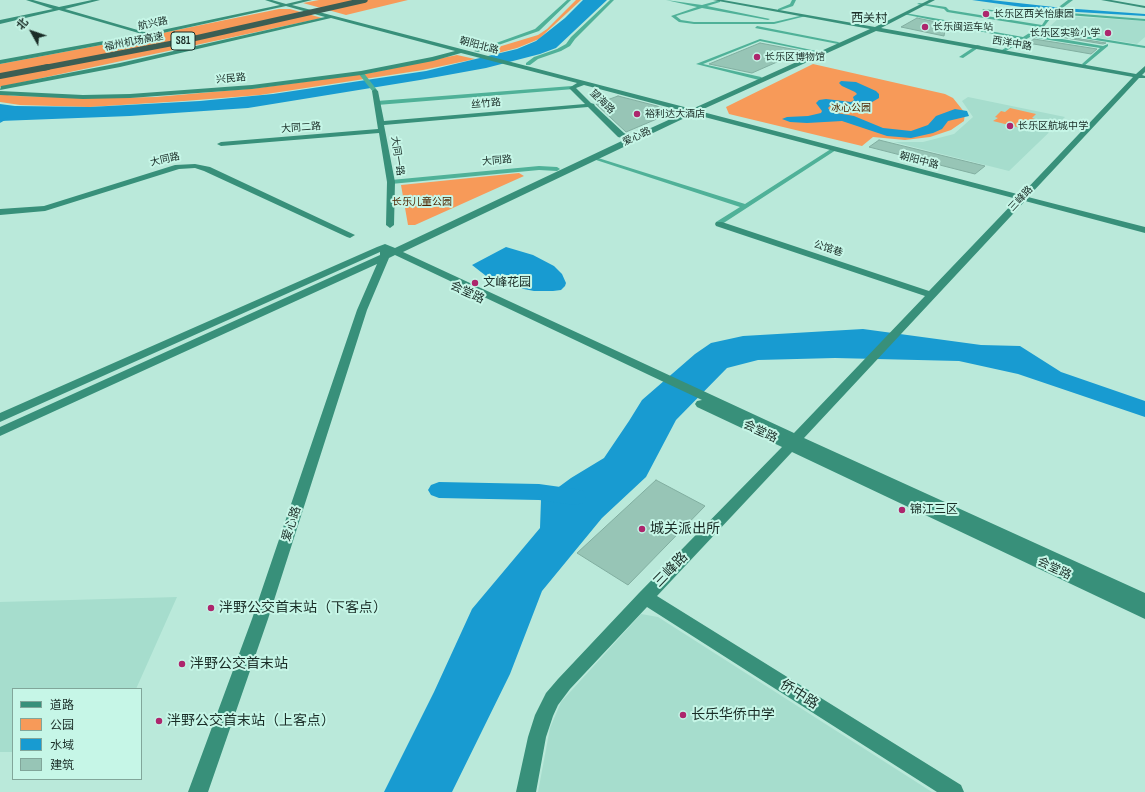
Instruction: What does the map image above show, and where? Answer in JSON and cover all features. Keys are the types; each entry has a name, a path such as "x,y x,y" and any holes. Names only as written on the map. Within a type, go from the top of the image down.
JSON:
{"highway":[{"name":"福州机场高速","path":"0,73 43,66 169,40 349,0"},
{"name":"福州机场高速","path":"0,76 174,43 365,0"}],"main road":[{"path":"28,0 149,34"},
{"path":"0,22 98,0"},
{"name":"朝阳北路","path":"267,0 583,83 694,109"},
{"name":"朝阳北路","path":"280,0 476,50 694,109"},
{"name":"航兴路","path":"0,62 149,34 310,0"},
{"path":"719,0 875,28"},
{"path":"719,0 875,28"},
{"name":"爱心路","path":"0,418 385,251 592,158 759,78 875,28 924,3 933,0"},
{"path":"1103,0 1145,7"},
{"name":"爱心路","path":"0,432 557,169 626,137 694,109 906,14 924,3"},
{"path":"0,89 128,64 332,17"},
{"name":"西洋中路","path":"875,28 1142,76"},
{"name":"西洋中路","path":"978,47 1004,50 1142,76"},
{"name":"兴民路","path":"0,93 83,97 137,96 252,87 363,75 433,59 460,51"},
{"name":"三峰路","path":"526,792 537,737 544,715 552,699 564,684 860,372 1024,196 1142,76 1145,68"},
{"name":"望海路","path":"583,83 572,88 621,135 626,137"},
{"name":"大同一路","path":"374,91 383,131 391,182 390,225"},
{"name":"丝竹路","path":"381,123 592,106"},
{"name":"朝阳中路","path":"694,109 1024,196 1145,230"},
{"name":"大同二路","path":"221,144 383,131"},
{"name":"朝阳中路","path":"810,140 834,149 1145,225"},
{"name":"大同路","path":"0,212 45,208 178,167 195,166 207,169 350,235"},
{"name":"公馆巷","path":"719,224 931,295"},
{"name":"爱心路","path":"198,792 260,619 362,310 385,251"},
{"name":"会堂路","path":"385,251 712,405 1145,600"},
{"name":"会堂路","path":"794,442 1145,612"},
{"name":"侨中路","path":"645,597 954,792"}],"street":[{"path":"476,50 517,38 537,30 569,0"},
{"path":"528,64 536,58 559,50 568,45 573,38 612,0"},
{"path":"668,0 780,21 797,18"},
{"path":"719,0 673,16 680,21 694,23 774,23 804,16"},
{"path":"779,10 792,5 794,0"},
{"path":"1004,50 1043,26 1056,11 1070,0"},
{"path":"924,3 962,8"},
{"path":"924,3 946,8 947,10 1043,26"},
{"path":"976,9 1049,18"},
{"path":"1056,11 1145,20"},
{"path":"906,14 956,23 952,25 1103,47"},
{"path":"1022,22 1031,16"},
{"path":"740,24 838,43"},
{"path":"1037,29 1145,47"},
{"path":"759,78 698,64 760,40 819,52"},
{"path":"1084,65 1110,41"},
{"path":"961,57 978,47"},
{"path":"363,75 374,91"},
{"path":"377,103 572,88"},
{"path":"719,224 834,149"},
{"path":"592,158 746,207"},
{"name":"大同路","path":"391,182 539,168 557,169"}],"shaded area":[{"name":"长乐区实验小学","path":"1061,16 1145,21 1145,37 1137,44 1047,29"},
{"name":"长乐区航城中学","path":"968,97 1065,117 1009,171 894,142 923,142 954,134 973,117 962,101"},
{"path":"177,597 136,688 12,688 12,752 0,752 0,602"},
{"name":"长乐华侨中学","path":"641,614 658,617 932,792 538,792 550,728 561,702"}],"green space":[{"path":"319,0 408,0 346,15 303,3"},
{"path":"576,0 581,0 539,39 517,48 498,53 495,48 538,35 547,29"},
{"path":"279,9 290,9 322,18 0,87 0,64"},
{"path":"457,55 475,59 423,70 260,95 89,107 20,105 0,102 0,94 15,96 111,98 155,97 258,88 370,73"},
{"name":"冰心公园","path":"813,64 945,94 953,98 965,113 964,121 951,130 930,137 905,140 873,137 862,146 729,114 726,107"},
{"path":"1010,108 1036,114 1032,118 1035,119 1029,124 1026,123 1021,128 993,121 998,118 995,117 1001,111 1005,112"},
{"name":"长乐儿童公园","path":"519,173 524,176 415,225 408,225 401,185"}],"water":[{"path":"583,0 607,0 556,48 540,54 486,68 248,108 130,116 0,121 0,104 15,106 90,107 200,101 273,94 426,71 517,49 536,41 565,18"},
{"path":"972,0 991,0 1063,8 1145,14 1145,16 1043,10"},
{"path":"841,81 856,82 876,91 879,94 879,98 867,105 830,106 828,108 831,112 854,116 883,128 911,131 928,125 936,116 955,109 967,111 969,116 948,121 942,129 933,133 911,138 887,136 842,121 807,123 790,122 782,119 787,117 808,116 821,113 822,111 816,103 819,100 826,99 851,102 854,100 853,97 857,94 842,86 839,83"},
{"path":"506,247 533,255 554,266 562,274 566,283 565,286 561,290 534,291 509,286 490,279 472,265"},
{"path":"863,329 981,345 1020,346 1061,372 1145,401 1145,417 1018,374 959,361 835,358 758,360 727,368 676,420 646,477 602,518 542,591 510,674 452,792 384,792 434,692 472,609 540,528 541,500 571,478 604,458 642,400 695,354 711,343 743,336"}],"building":[{"name":"长乐闽运车站","path":"917,18 946,24 944,36 901,27"},
{"path":"1042,34 1106,43 1103,44"},
{"path":"1034,39 1097,49 1091,54 1028,43"},
{"name":"长乐区博物馆","path":"760,43 802,51 752,73 709,64"},
{"name":"裕利达大酒店","path":"618,96 657,106 671,113 626,132 596,104"},
{"path":"879,140 985,166 975,174 869,147"},
{"name":"城关派出所","path":"656,480 705,506 628,585 577,553"}],"waterway":[{"path":"0,122 7,118"},
{"path":"439,490 539,492 575,497"}],"place":[{"name":"长乐区西关怡康园","path":"986,14"},
{"name":"长乐闽运车站","path":"925,27"},
{"name":"长乐区实验小学","path":"1108,33"},
{"name":"长乐区博物馆","path":"757,57"},
{"name":"裕利达大酒店","path":"637,114"},
{"name":"长乐区航城中学","path":"1010,126"},
{"name":"文峰花园","path":"475,283"},
{"name":"锦江三区","path":"902,510"},
{"name":"城关派出所","path":"642,529"},
{"name":"泮野公交首末站（下客点）","path":"211,608"},
{"name":"泮野公交首末站","path":"182,664"},
{"name":"长乐华侨中学","path":"683,715"},
{"name":"泮野公交首末站（上客点）","path":"159,721"}],"district":[{"name":"西关村","path":"869,19"}]}
